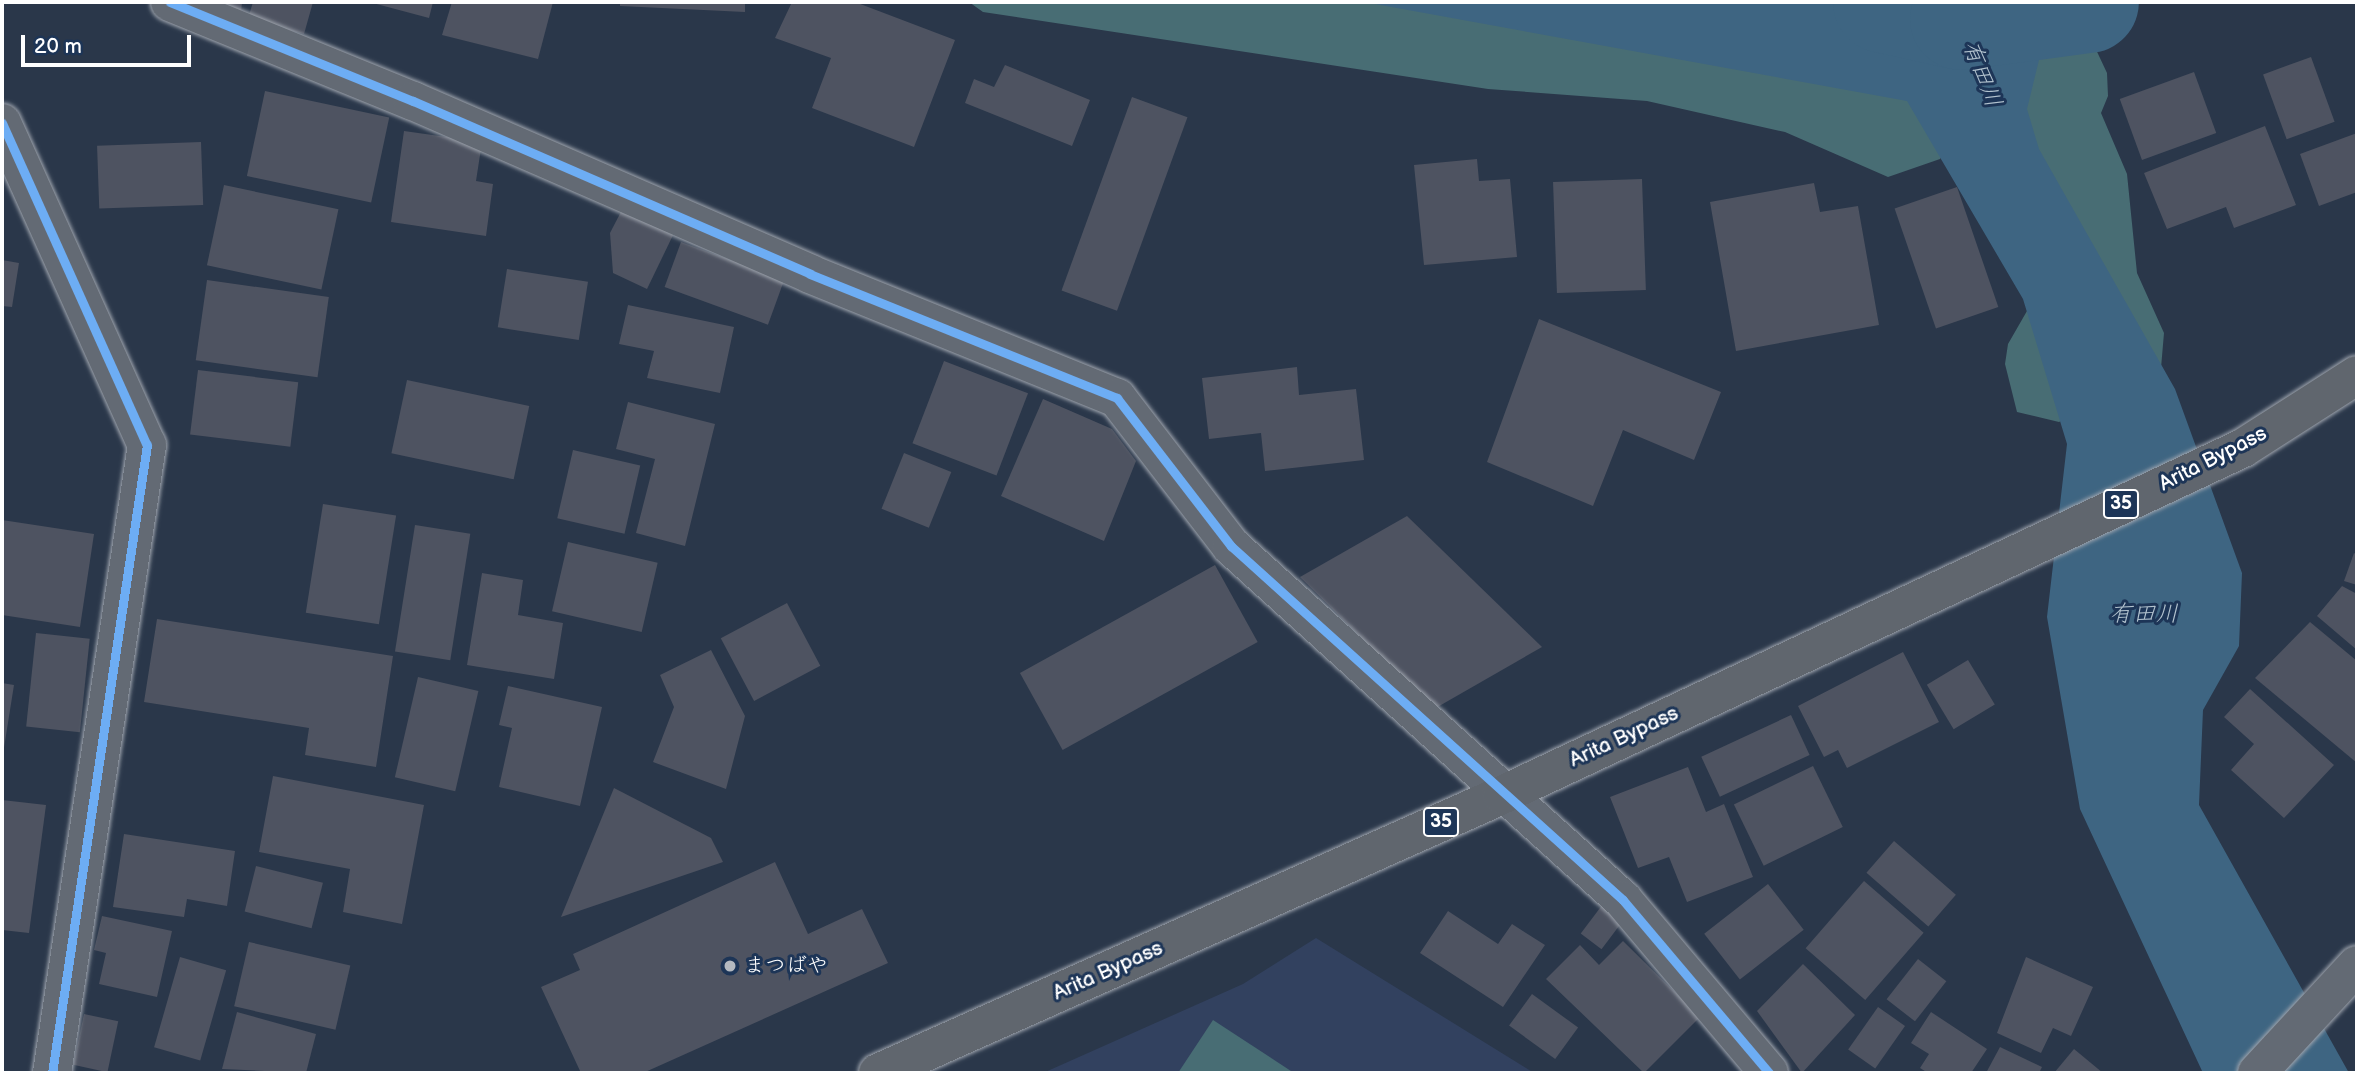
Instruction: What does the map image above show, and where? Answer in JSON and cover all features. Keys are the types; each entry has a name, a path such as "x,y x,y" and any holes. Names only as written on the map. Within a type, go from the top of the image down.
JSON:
{"highway":[{"name":"Arita Bypass","path":"878,1073 1502,795 1998,560 2243,448 2357,375"}],"street":[{"path":"170,2 413,101 810,274 1118,398 1231,546 1502,795 1623,900 1769,1073"},
{"path":"2,123 147,445 52,1073"},
{"path":"2258,1073 2353,980"}],"shaded area":[{"path":"1316,938 1534,1073 1043,1073 1243,984"}],"green space":[{"path":"969,2 1727,2 1968,117 1940,159 1888,177 1785,132 1647,101 1488,89 983,12"},
{"path":"2064,34 2092,41 2107,73 2108,96 2101,113 2127,174 2137,273 2164,333 2161,368 2059,422 2017,412 2005,364 2008,344 2031,304 2014,59"},
{"path":"1213,1020 1294,1073 1178,1073"}],"water":[{"name":"有田川","path":"1364,2 1942,2 2039,60 2027,109 2039,149 2175,389 2242,573 2239,646 2203,710 2199,805 2349,1073 2203,1073 2080,809 2047,617 2067,444 2023,299 1907,101"}],"building":[{"path":"213,2 242,2 241,13"},
{"path":"253,2 313,2 304,34 248,19"},
{"path":"369,2 433,2 429,18"},
{"path":"452,2 553,2 538,59 442,35"},
{"path":"620,2 745,2 745,12 620,6"},
{"path":"792,2 855,2 955,40 914,147 812,108 831,58 775,38"},
{"path":"2311,57 2335,122 2287,139 2263,74"},
{"path":"1005,65 1090,100 1072,146 965,103 974,79 994,87"},
{"path":"2194,72 2216,133 2142,160 2120,99"},
{"path":"265,91 389,117 371,203 247,176"},
{"path":"1132,97 1187,117 1117,311 1062,291"},
{"path":"2265,126 2296,205 2234,228 2226,207 2167,229 2144,173"},
{"path":"404,131 482,142 476,181 493,184 486,236 391,222"},
{"path":"2357,133 2357,192 2319,206 2300,154"},
{"path":"201,142 203,205 99,209 97,146"},
{"path":"1477,159 1479,181 1510,179 1517,257 1424,265 1414,165"},
{"path":"1642,179 1646,290 1557,293 1553,182"},
{"path":"1814,183 1820,212 1858,206 1879,325 1736,351 1710,202"},
{"path":"224,185 338,209 321,290 207,265"},
{"path":"1957,187 1998,307 1936,329 1895,208"},
{"path":"624,206 675,231 647,289 613,273 610,233"},
{"path":"681,242 784,280 768,325 665,287"},
{"path":"2,260 19,263 12,307 2,306"},
{"path":"507,269 588,282 579,340 498,327"},
{"path":"207,280 329,297 318,377 196,360"},
{"path":"628,305 734,327 720,393 647,378 654,351 619,344"},
{"path":"1539,319 1721,392 1694,460 1623,430 1593,506 1487,462"},
{"path":"944,361 1028,393 996,475 912,443"},
{"path":"1297,367 1299,395 1356,389 1364,460 1265,471 1261,433 1209,439 1202,378"},
{"path":"198,370 298,382 290,447 190,435"},
{"path":"407,380 529,406 514,479 391,453"},
{"path":"1043,399 1112,429 1136,461 1104,541 1001,496"},
{"path":"628,402 715,424 685,546 636,533 655,459 616,449"},
{"path":"573,450 640,466 624,534 557,518"},
{"path":"904,453 951,472 929,528 882,509"},
{"path":"323,504 396,516 379,624 306,613"},
{"path":"1407,516 1542,647 1434,709 1300,577"},
{"path":"2,520 94,534 80,627 2,615"},
{"path":"415,525 470,534 450,660 395,651"},
{"path":"568,542 658,563 642,632 552,611"},
{"path":"2354,553 2357,555 2357,585 2344,581"},
{"path":"1215,565 1258,642 1063,750 1020,673"},
{"path":"482,573 523,580 518,615 563,623 554,679 467,665"},
{"path":"2342,586 2357,594 2357,650 2317,616"},
{"path":"787,603 820,666 754,701 721,638"},
{"path":"157,619 393,656 376,767 305,755 309,728 144,702"},
{"path":"2310,622 2357,661 2357,763 2255,678"},
{"path":"36,633 90,639 80,732 26,726"},
{"path":"711,650 745,716 726,789 653,762 674,707 660,675"},
{"path":"1903,652 1939,722 1847,768 1838,750 1824,757 1798,706"},
{"path":"1968,660 1995,705 1954,729 1927,685"},
{"path":"418,677 478,691 455,791 395,777"},
{"path":"2,683 14,685 3,754 2,754"},
{"path":"508,686 602,707 580,806 499,787 512,728 499,725"},
{"path":"2250,689 2334,765 2284,818 2231,770 2254,744 2224,717"},
{"path":"1791,715 1810,755 1720,797 1701,757"},
{"path":"1813,766 1843,827 1764,866 1734,805"},
{"path":"1688,767 1706,812 1724,804 1753,877 1687,902 1669,857 1638,868 1610,797"},
{"path":"273,776 424,805 402,924 343,912 350,869 259,852"},
{"path":"614,788 711,838 723,862 561,917"},
{"path":"2,800 46,805 29,933 2,930"},
{"path":"124,834 235,851 227,906 187,899 184,917 113,907"},
{"path":"1894,841 1956,895 1928,926 1866,873"},
{"name":"まつばや","path":"775,862 808,934 862,909 888,963 643,1073 581,1073 541,987 580,970 573,954"},
{"path":"256,866 323,883 312,928 245,912"},
{"path":"1864,881 1924,933 1865,1000 1806,948"},
{"path":"1768,884 1804,930 1740,980 1704,934"},
{"path":"1603,904 1624,920 1601,949 1581,934"},
{"path":"1448,911 1498,944 1512,924 1545,945 1503,1007 1420,953"},
{"path":"102,916 172,931 157,997 99,984 106,953 94,950"},
{"path":"1623,941 1700,1017 1644,1073 1546,979 1580,945 1599,965"},
{"path":"249,942 350,965 335,1030 234,1006"},
{"path":"180,957 226,970 200,1061 154,1047"},
{"path":"2026,957 2093,987 2071,1036 2053,1028 2041,1053 1997,1033"},
{"path":"1918,959 1946,981 1915,1021 1887,999"},
{"path":"1803,964 1855,1015 1802,1073 1757,1011"},
{"path":"1532,994 1578,1028 1555,1059 1509,1026"},
{"path":"1878,1007 1905,1026 1875,1069 1848,1050"},
{"path":"237,1012 316,1034 306,1073 222,1069"},
{"path":"1931,1012 1987,1049 1971,1073 1928,1073 1920,1068 1929,1054 1911,1043"},
{"path":"84,1014 118,1021 107,1072 73,1065"},
{"path":"2000,1047 2042,1067 2039,1073 1986,1073"},
{"path":"2074,1049 2103,1073 2054,1073"}],"waterway":[{"path":"1884,2 1961,19 2088,2"}],"cycle path":[{"path":"170,2 413,101 810,274 1117,398 1231,546 1623,900 1769,1073"},
{"path":"2,123 147,445 52,1073"}],"place":[{"name":"まつばや","path":"730,966"}]}
